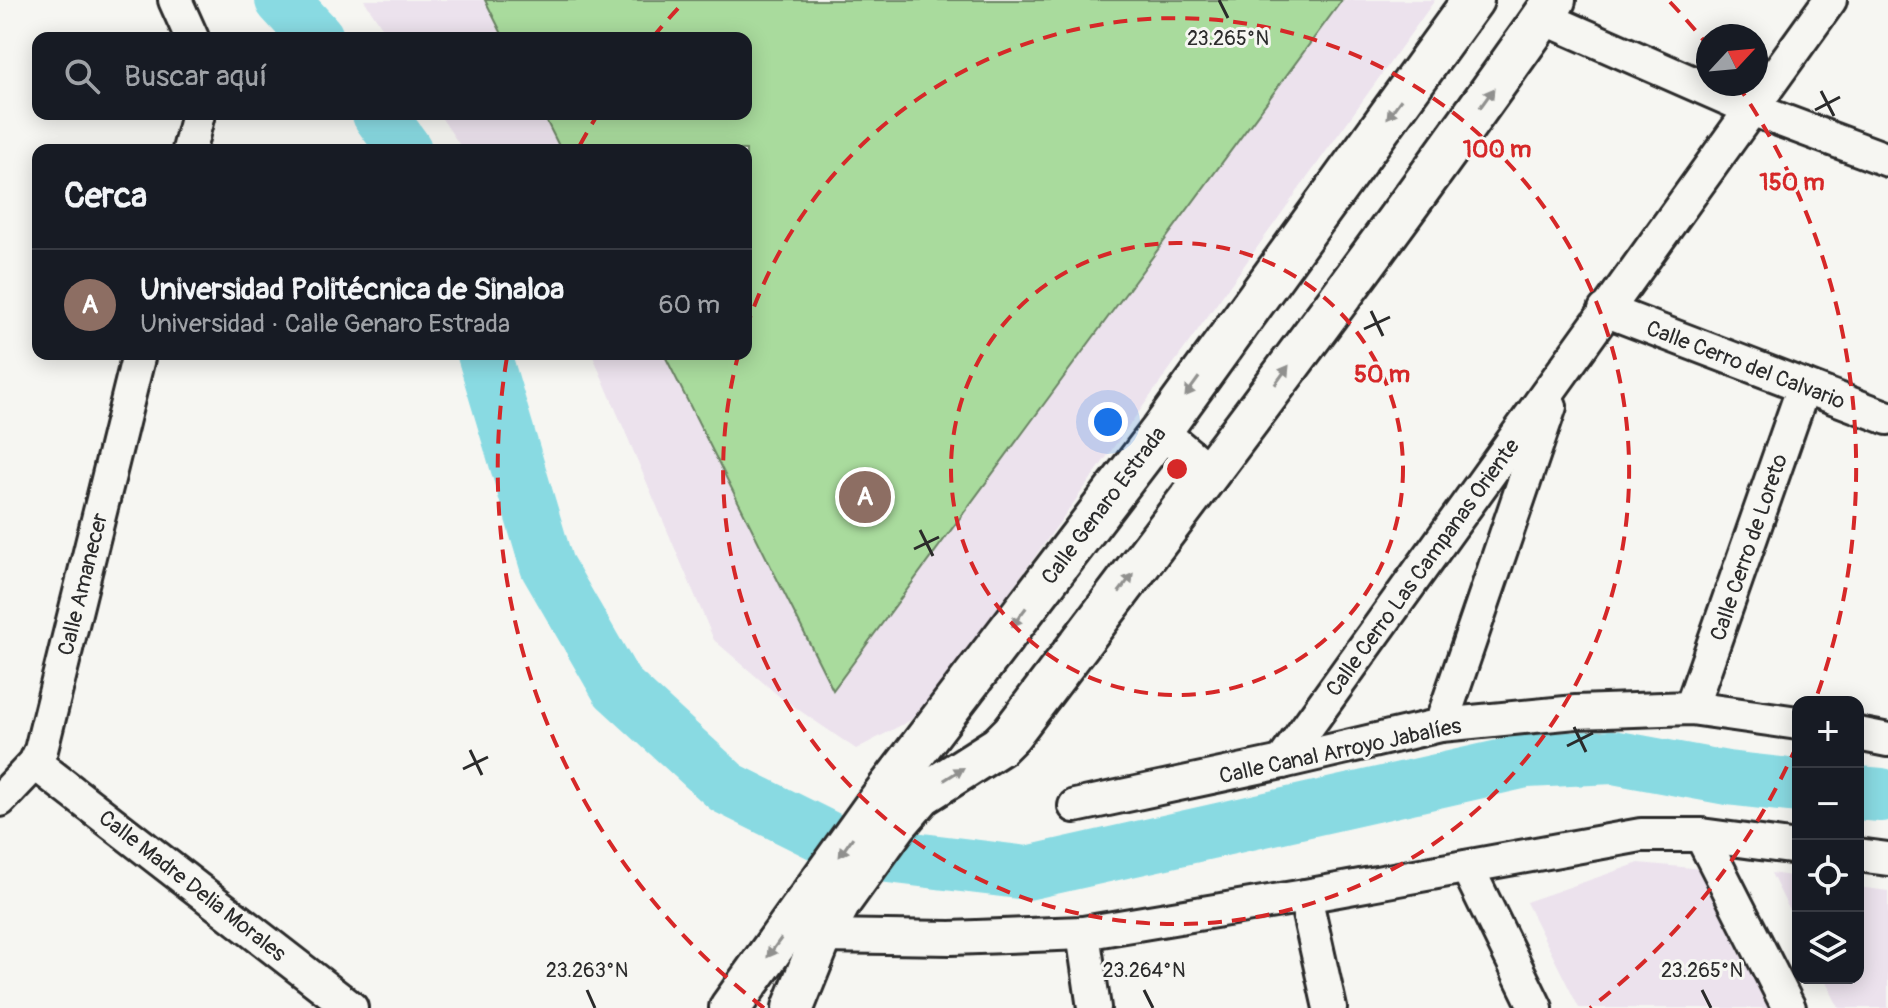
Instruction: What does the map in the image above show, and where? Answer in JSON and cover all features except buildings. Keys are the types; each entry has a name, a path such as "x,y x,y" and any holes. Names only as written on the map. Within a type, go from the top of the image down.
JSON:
{"street":[{"path":"175,0 189,32"},
{"name":"Calle Genaro Estrada","path":"730,1008 829,894 1473,0"},
{"name":"Calle Cerro Las Campanas Oriente","path":"1282,762 1605,310 1754,110 1830,0"},
{"path":"1548,9 1754,110 1888,160"},
{"name":"Calle Genaro Estrada","path":"885,816 1007,739 1210,472 1490,94 1548,9"},
{"path":"190,144 196,120"},
{"name":"Calle Cerro del Calvario","path":"1605,310 1888,418"},
{"name":"Calle Amanecer","path":"0,800 35,763 41,750 138,360"},
{"name":"Calle Cerro Las Campanas Oriente","path":"1441,725 1562,371"},
{"name":"Calle Cerro de Loreto","path":"1691,708 1804,386"},
{"path":"1161,431 1210,472"},
{"name":"Calle Canal Arroyo Jabalíes","path":"1075,806 1441,725 1576,712 1691,708 1792,722"},
{"path":"1864,735 1888,740"},
{"name":"Calle Madre Delia Morales","path":"35,763 351,1008"},
{"path":"822,936 951,938 1083,933 1641,835 1701,835 1792,847"},
{"path":"1701,835 1789,1008"},
{"path":"1864,856 1888,859"},
{"path":"1467,867 1536,1008"},
{"path":"793,1008 822,936 829,894"},
{"path":"1305,896 1330,1008"},
{"path":"1083,933 1094,1008"}],"shaded area":[{"path":"364,0 1435,0 965,654 911,720 856,749 780,697 714,640 595,360 752,360 752,144 459,144 443,120 752,120 752,32 385,32"},
{"path":"1639,863 1703,869 1773,1008 1579,1008 1526,902"},
{"path":"1771,873 1792,876 1792,915"},
{"path":"1864,888 1888,891 1888,1008 1839,1008 1827,984 1864,984"}],"green space":[{"path":"485,0 1342,0 833,690 667,360 752,360 752,144 558,144 546,120 752,120 752,32 501,32"}],"waterway":[{"path":"282,0 311,32"},
{"path":"383,120 401,144"},
{"path":"486,360 547,566 617,687 727,788 856,852 1027,873 1526,761 1613,757 1727,778 1792,785"},
{"path":"1864,794 1881,795"}],"place":[{"name":"Universidad Politécnica de Sinaloa","path":"865,497"}]}
